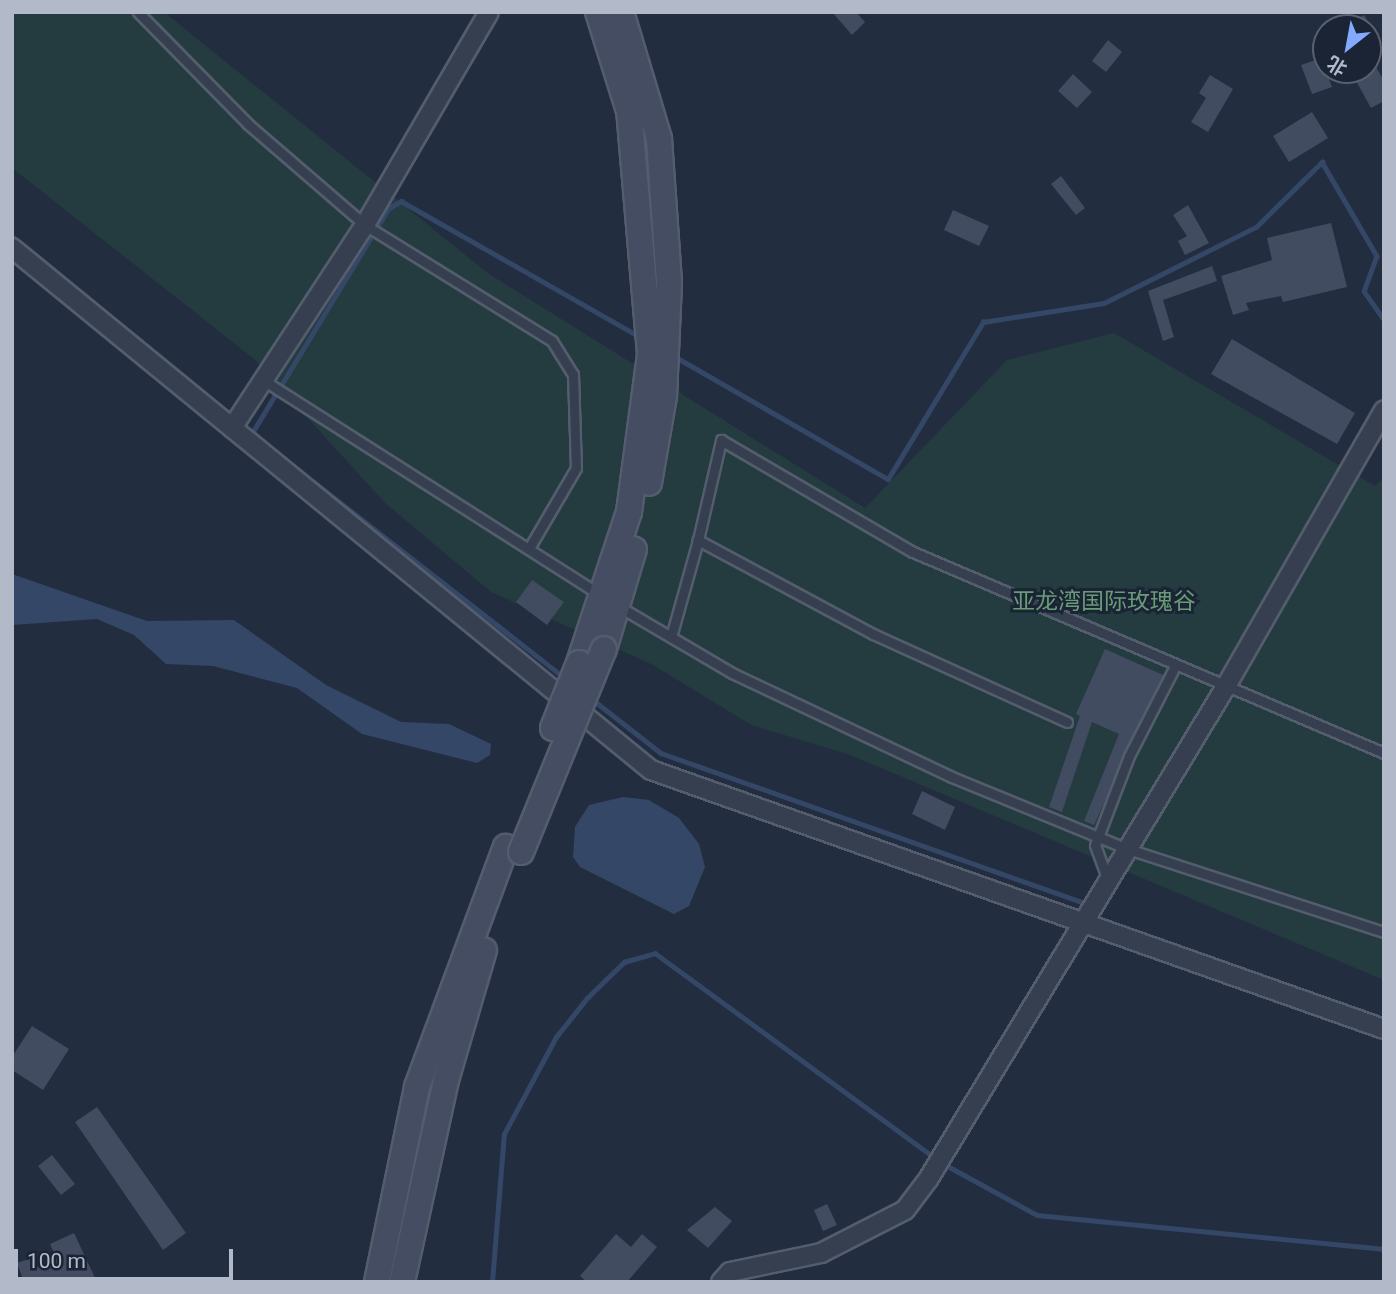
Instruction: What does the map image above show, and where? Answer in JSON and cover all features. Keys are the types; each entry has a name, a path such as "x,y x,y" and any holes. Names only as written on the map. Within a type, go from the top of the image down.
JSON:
{"main road":[{"path":"377,1282 417,1087 513,849 629,512 650,354 629,111 598,12"},
{"path":"402,1282 446,1080 493,916 513,849 604,649 640,527 664,396 669,283 659,139 621,12"}],"street":[{"path":"232,428 365,225 489,12"},
{"path":"12,248 650,770 1082,920 1384,1029"},
{"path":"721,1282 730,1272 821,1253 905,1210 948,1148 1125,848 1225,688 1384,411"}],"lane":[{"path":"138,12 248,124 365,225 552,341 573,374 576,468 531,545"},
{"path":"263,380 518,547 732,673 952,777 1125,848 1384,932"},
{"path":"671,637 698,540 721,440 914,552 1225,688 1384,753"},
{"path":"698,540 873,634 1067,722"},
{"path":"1107,878 1095,845 1129,756 1175,666"}],"green space":[{"name":"亚龙湾国际玫瑰谷","path":"12,12 164,12 489,274 865,508 1007,360 1114,333 1375,486 1384,478 1384,980 850,755 751,725 653,665 491,592 385,503 254,359 12,168"}],"water":[{"path":"12,574 147,621 234,620 326,685 401,722 449,724 491,744 490,755 477,763 362,734 297,688 213,666 166,664 134,635 97,619 12,625"},
{"path":"623,797 649,800 679,818 699,844 705,867 689,906 674,914 580,867 573,857 575,827 589,805"}],"building":[{"path":"832,12 856,12 865,22 852,35"},
{"path":"1108,40 1122,52 1106,72 1092,61"},
{"path":"1312,61 1312,84 1331,84 1332,87 1312,94 1301,65"},
{"path":"1073,74 1092,92 1077,108 1058,91"},
{"path":"1210,75 1233,89 1208,132 1191,122 1206,98 1199,93"},
{"path":"1382,78 1384,101 1371,108 1358,84 1382,84"},
{"path":"1312,112 1328,138 1289,162 1273,136"},
{"path":"1061,176 1085,208 1076,215 1051,184"},
{"path":"1188,205 1209,243 1185,255 1178,241 1187,236 1173,215"},
{"path":"953,210 989,226 979,246 944,230"},
{"path":"1331,223 1347,287 1283,302 1281,296 1246,303 1249,310 1233,315 1221,276 1272,260 1267,238"},
{"path":"1212,266 1217,281 1163,300 1174,337 1163,341 1148,291"},
{"path":"1232,339 1355,413 1337,444 1211,374"},
{"path":"532,580 564,602 547,625 516,602"},
{"path":"1105,649 1163,675 1094,825 1084,821 1119,734 1092,722 1062,812 1049,807 1080,716 1076,714"},
{"path":"922,791 955,807 945,830 912,814"},
{"path":"32,1026 69,1049 43,1090 12,1070 12,1057"},
{"path":"97,1107 186,1233 163,1250 75,1122"},
{"path":"52,1155 75,1184 61,1195 38,1166"},
{"path":"827,1204 837,1225 823,1231 814,1210"},
{"path":"715,1207 732,1221 708,1248 687,1230"},
{"path":"74,1233 97,1282 24,1282 17,1263 31,1258 35,1268 57,1259 50,1244"},
{"path":"616,1234 631,1247 642,1234 657,1247 627,1282 587,1282 580,1276"}],"waterway":[{"path":"674,356 888,479 983,322 1104,303 1256,227 1322,162 1377,256 1364,291 1384,320"},
{"path":"252,433 389,208 401,201 639,336"},
{"path":"12,236 233,417"},
{"path":"250,432 566,679"},
{"path":"592,699 661,753 1088,904"},
{"path":"492,1282 504,1134 556,1037 587,998 624,962 655,953 936,1159"},
{"path":"944,1164 1037,1215 1384,1249"}]}
